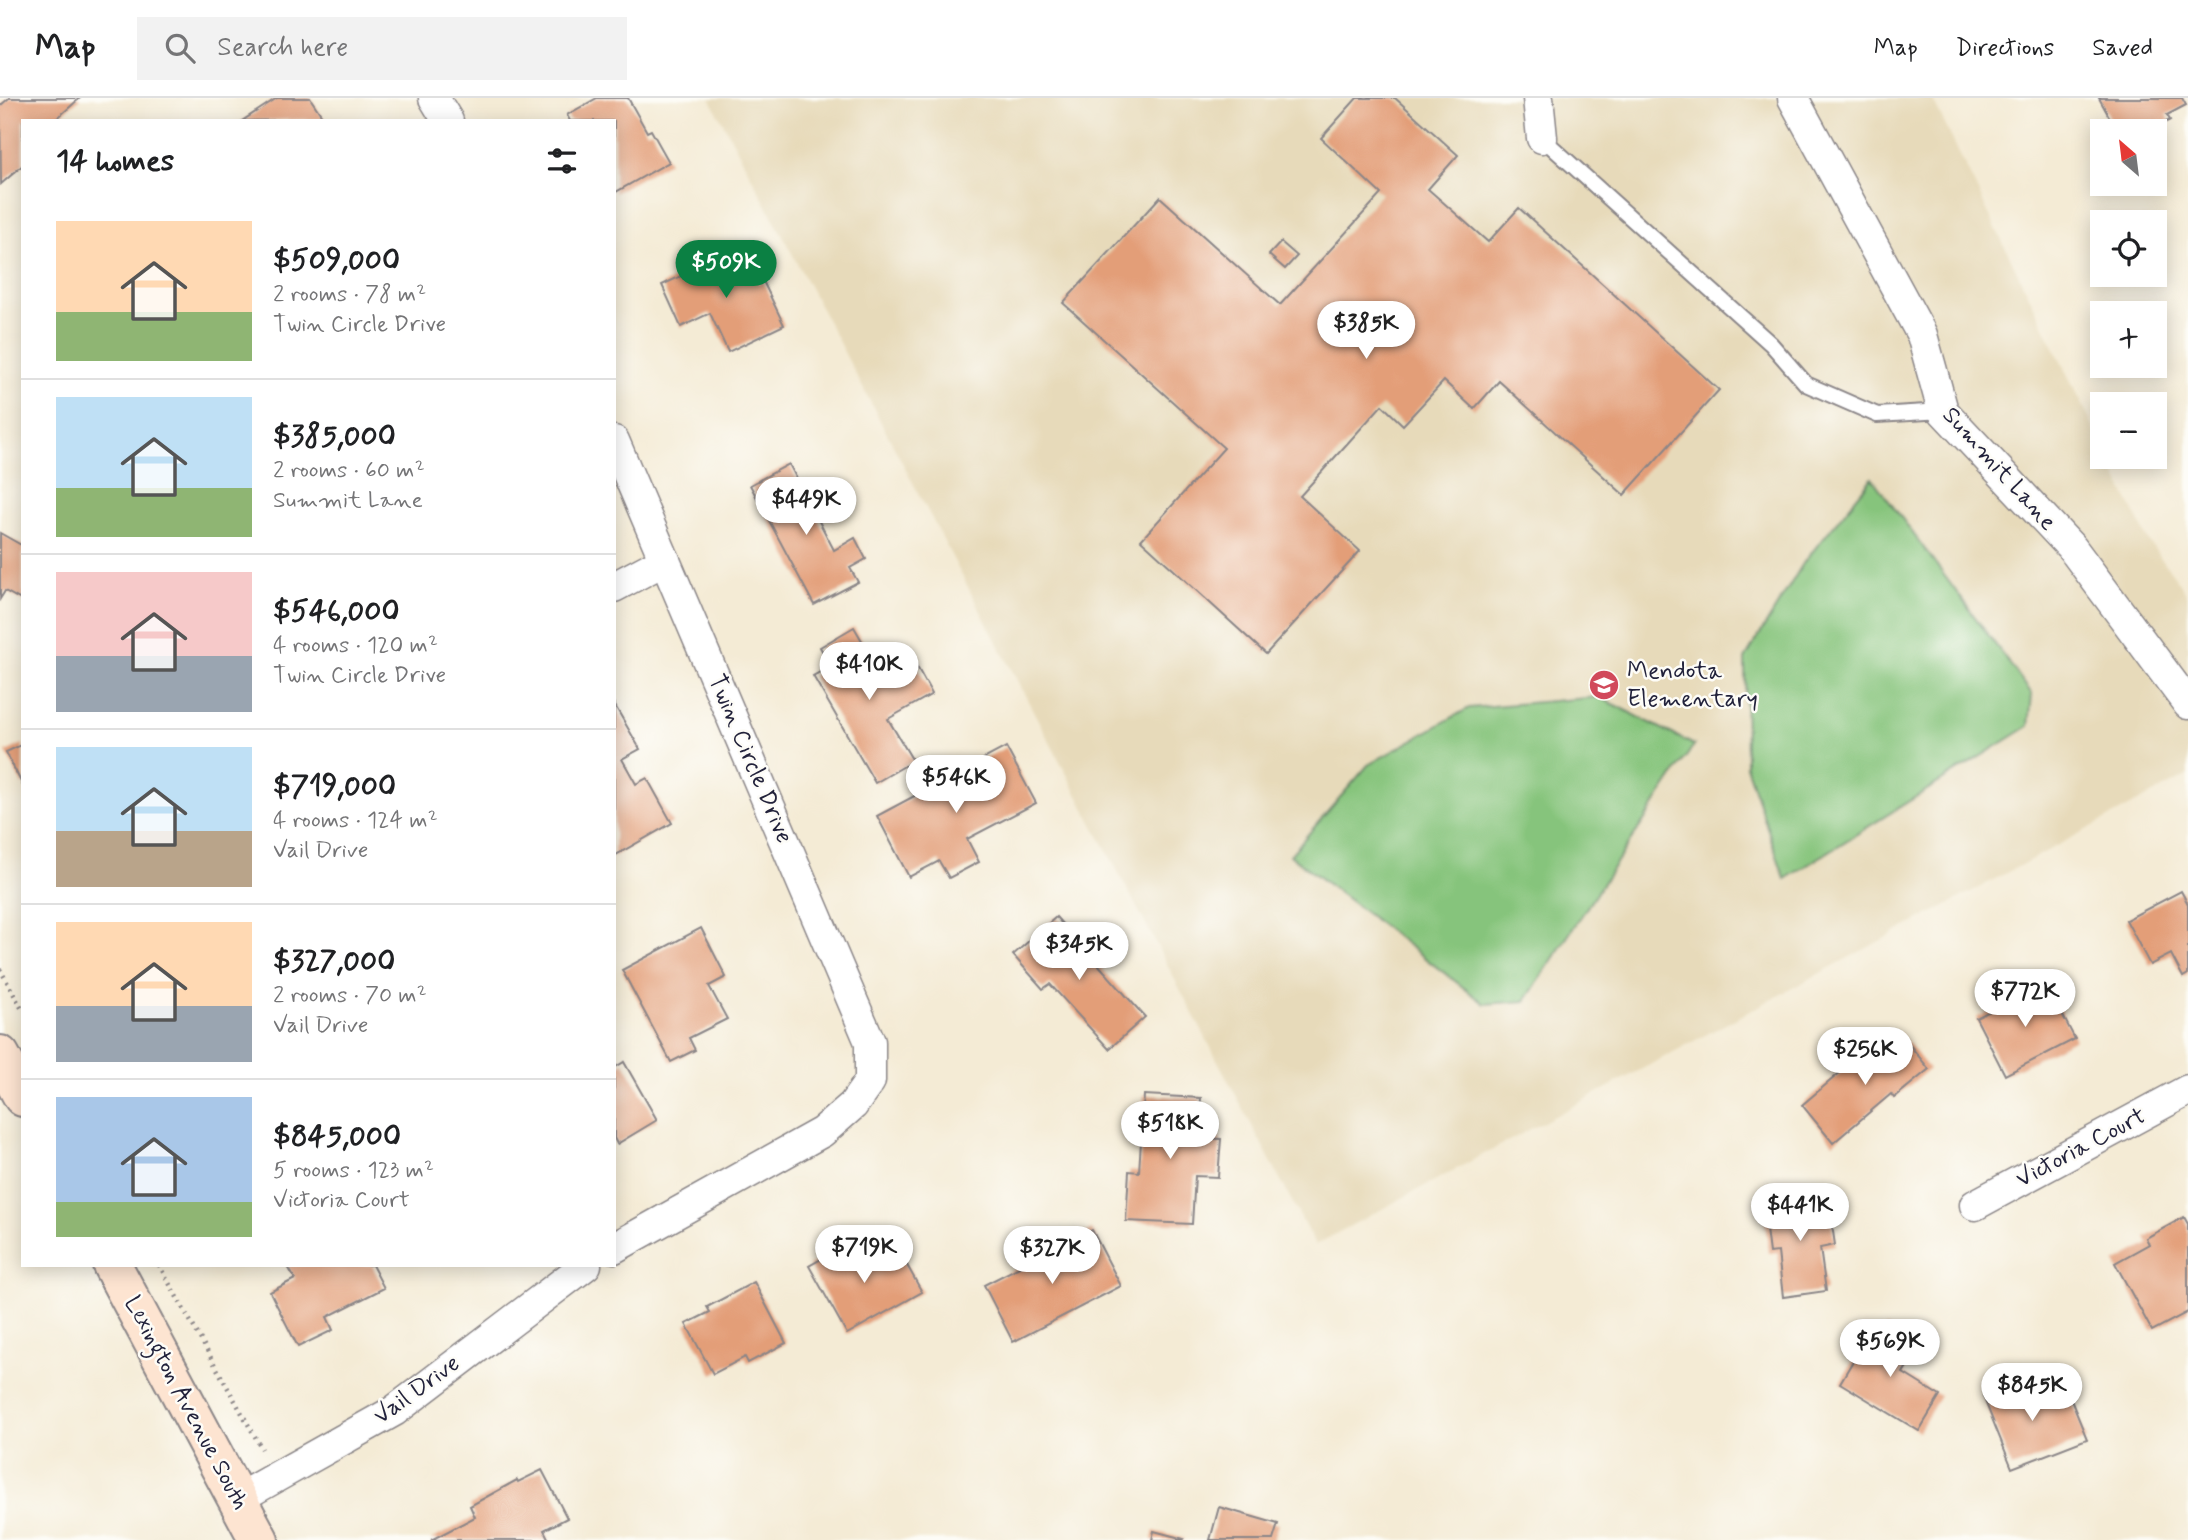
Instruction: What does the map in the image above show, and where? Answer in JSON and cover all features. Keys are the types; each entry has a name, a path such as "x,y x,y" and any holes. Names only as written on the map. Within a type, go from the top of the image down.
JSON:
{"street":[{"path":"434,98 447,119"},
{"path":"1538,98 1542,138"},
{"name":"Summit Lane","path":"1793,98 1922,335 1943,411 2072,548 2188,704"},
{"name":"Twin Circle Drive","path":"616,446 870,1042 870,1081 853,1105 822,1132 616,1247"},
{"path":"616,586 665,560"},
{"path":"0,1055 21,1093"},
{"name":"Victoria Court","path":"1975,1205 2188,1090"},
{"name":"Lexington Avenue South","path":"114,1267 259,1540"},
{"name":"Vail Drive","path":"237,1499 394,1411 583,1267"}],"lane":[{"path":"1542,138 1771,344 1806,384 1877,415 1943,411"}],"path":[{"path":"0,969 21,1007"},
{"path":"160,1267 257,1438 274,1478"}],"shaded area":[{"name":"Mendota Elementary","path":"710,98 1932,98 2090,421 2090,469 2113,469 2149,542 2188,595 2188,775 1315,1245"}],"green space":[{"path":"1872,478 2032,694 2029,726 1785,879 1746,766 1745,659 1804,562"},
{"path":"1599,697 1694,745 1525,1001 1485,1004 1290,855 1368,765 1469,708"}],"building":[{"path":"9,98 80,98 56,119 21,119 21,167 1,184 0,106"},
{"path":"277,98 310,98 324,119 245,119"},
{"path":"597,98 628,98 647,132 651,130 669,162 616,192 616,119 569,119 567,115"},
{"path":"1357,98 1395,98 1458,155 1428,189 1488,242 1519,208 1719,390 1624,495 1499,381 1474,409 1444,381 1403,425 1382,405 1300,496 1360,551 1266,654 1141,540 1224,448 1063,303 1160,197 1280,305 1381,194 1321,138"},
{"path":"2099,98 2182,98 2186,105 2167,115 2170,120 2167,122 2167,119 2110,119"},
{"path":"1281,242 1297,256 1285,269 1269,255"},
{"path":"741,248 758,283 763,281 784,325 728,352 710,313 681,327 662,285"},
{"path":"789,464 834,550 855,538 866,559 850,568 858,582 814,605 750,485"},
{"path":"0,533 21,545 21,600 5,591 0,599"},
{"path":"854,627 886,682 916,665 932,694 888,719 913,761 875,783 813,676 831,666 820,647"},
{"path":"616,707 640,749 622,759 636,784 647,778 672,823 616,855"},
{"path":"21,745 21,782 6,752"},
{"path":"1006,747 1036,803 967,839 979,862 949,878 939,861 909,877 877,816"},
{"path":"2181,891 2188,904 2188,974 2183,977 2171,954 2150,965 2126,920"},
{"path":"1056,917 1145,1017 1109,1049 1050,984 1043,989 1013,955"},
{"path":"701,928 726,977 709,986 727,1019 689,1038 695,1050 671,1062 622,970"},
{"path":"2046,983 2075,1039 2005,1075 1976,1018"},
{"path":"1900,1033 1929,1069 1894,1098 1891,1094 1833,1143 1802,1105 1862,1054 1868,1060"},
{"path":"624,1062 657,1120 617,1144 616,1142 616,1067"},
{"path":"1144,1095 1201,1098 1199,1138 1221,1139 1218,1177 1195,1176 1192,1224 1126,1221 1129,1171 1139,1172"},
{"path":"1828,1197 1835,1245 1820,1248 1826,1291 1783,1297 1778,1252 1769,1253 1763,1206"},
{"path":"2184,1217 2188,1224 2188,1312 2152,1331 2115,1263 2149,1244 2146,1238"},
{"path":"1092,1230 1121,1286 1013,1342 984,1285"},
{"path":"850,1243 856,1255 869,1248 876,1261 898,1249 922,1292 847,1334 809,1266"},
{"path":"288,1267 373,1267 384,1288 327,1317 333,1330 298,1347 270,1292 295,1279"},
{"path":"754,1282 786,1343 748,1363 745,1357 713,1374 686,1324 710,1312 707,1307"},
{"path":"1886,1327 1919,1347 1903,1373 1940,1396 1919,1431 1840,1383 1870,1332 1880,1338"},
{"path":"2026,1379 2037,1407 2069,1395 2087,1439 2012,1468 1983,1396"},
{"path":"542,1470 567,1518 544,1530 549,1540 431,1540 475,1517 470,1506 517,1480 518,1482"},
{"path":"1219,1507 1278,1524 1273,1540 1210,1540"},
{"path":"1154,1531 1184,1539 1152,1540"}],"place":[{"name":"Mendota Elementary","path":"1604,685"}]}
